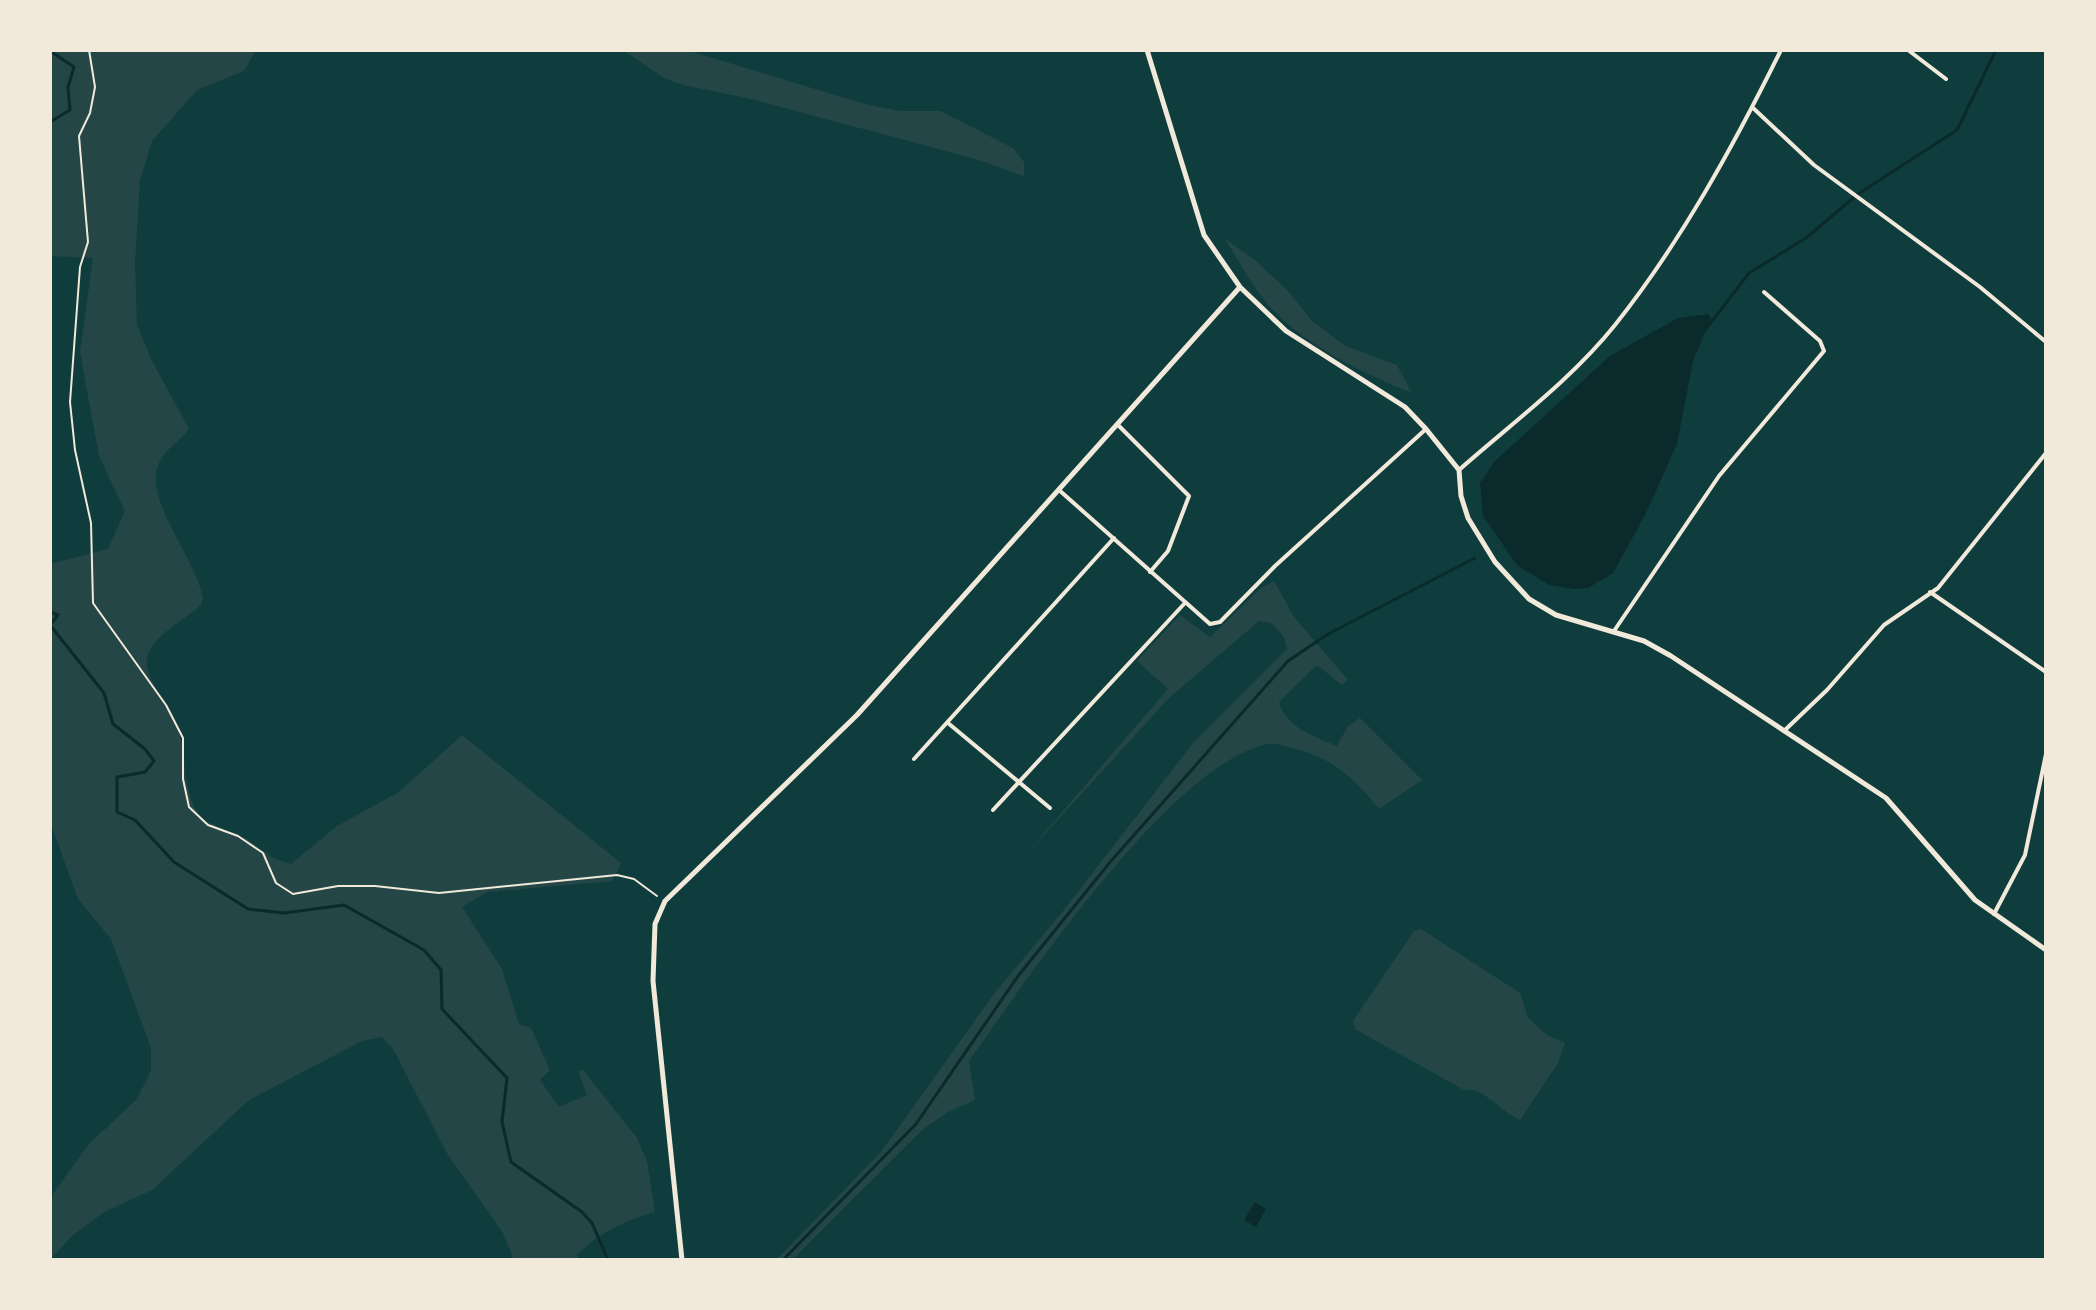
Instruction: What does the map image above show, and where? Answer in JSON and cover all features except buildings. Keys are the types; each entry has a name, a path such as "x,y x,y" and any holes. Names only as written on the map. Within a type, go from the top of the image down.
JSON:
{"street":[{"path":"1147,50 1204,235 1240,287 1286,331 1405,407 1426,429 1459,470 1461,496 1468,518 1495,562 1529,599 1556,615 1644,641 1671,656 1886,798 1960,885 1994,914 2046,950"},
{"path":"1459,470 1580,364 1615,325 1716,174 1781,50"},
{"path":"1908,50 1946,79"},
{"path":"1752,107 1814,165 1980,287 2046,342"},
{"path":"682,1260 653,966 655,924 665,901 857,715 1240,287"},
{"path":"1614,631 1719,476 1824,351 1820,341 1764,292"},
{"path":"1118,425 1189,496 1168,551 1150,572"},
{"path":"1059,490 1210,624 1220,622 1275,566 1426,429"},
{"path":"1785,730 1827,690 1884,625 1938,588 2046,453"},
{"path":"914,759 1114,538"},
{"path":"1930,592 2046,672"},
{"path":"993,810 1184,604"},
{"path":"948,723 1050,808"},
{"path":"1994,914 2025,855 2046,754"}],"path":[{"path":"89,50 95,87 90,113 79,136 88,242 80,267 70,402 75,450 91,523 93,603 166,705 183,738 183,779 189,807 208,825 238,836 263,853 276,883 293,894 338,886 375,886 439,893 617,875 634,879 665,901"}],"shaded area":[{"path":"50,50 256,50 244,71 197,90 152,141 140,180 135,264 137,325 152,361 189,429 160,461 156,476 157,492 199,583 203,599 200,606 155,643 147,665 152,681 175,719 195,809 203,820 247,839 273,858 291,864 337,826 399,792 462,735 621,863 612,881 487,892 462,907 502,969 519,1024 531,1028 550,1070 540,1080 559,1107 587,1095 578,1071 583,1070 637,1138 647,1161 655,1212 603,1234 577,1255 579,1260 514,1260 503,1233 448,1155 393,1049 382,1037 362,1041 249,1100 152,1190 104,1212 72,1236 50,1260 50,1198 88,1145 137,1099 151,1071 151,1048 111,939 78,899 50,822 50,564 108,549 125,511 99,456 80,352 93,258 50,256"},
{"path":"623,50 686,50 865,104 899,111 940,111 1013,148 1024,162 1024,176 976,159 747,98 683,85 664,78"},
{"path":"1225,239 1256,261 1287,290 1313,322 1346,346 1397,365 1412,393 1351,365 1293,328 1262,297"},
{"path":"1708,314 1711,319 1693,361 1677,444 1646,513 1613,573 1588,588 1574,589 1549,585 1517,565 1483,516 1480,483 1495,461 1610,356 1678,318"},
{"path":"1274,581 1294,617 1348,680 1342,685 1317,665 1279,702 1288,718 1302,730 1337,746 1348,726 1360,718 1422,780 1379,809 1351,778 1331,763 1306,752 1269,744 1231,759 1190,789 1104,879 1063,930 969,1061 975,1100 948,1112 922,1130 792,1260 776,1260 881,1152 993,995 1063,911 1194,742 1287,649 1284,637 1271,623 1259,621 1169,698 1021,860 1168,689 1137,661 1180,615 1210,637 1261,588"},
{"path":"1421,929 1520,993 1528,1018 1547,1035 1565,1043 1558,1063 1520,1120 1478,1092 1464,1090 1355,1029 1353,1021 1414,931"},
{"path":"1255,1202 1266,1209 1256,1227 1244,1220"}],"waterway":[{"path":"1706,329 1749,273 1806,238 1858,194 1957,130 1996,50"},
{"path":"50,51 74,67 68,87 70,110 50,122"},
{"path":"783,1260 916,1124 1018,976 1111,861 1288,661 1328,634 1475,558"},
{"path":"50,612 58,615 50,625 104,693 113,724 145,749 154,761 145,772 117,777 117,812 135,820 174,862 248,909 284,913 344,905 424,950 441,970 442,1009 507,1078 502,1122 511,1162 582,1212 592,1223 608,1260"}]}
